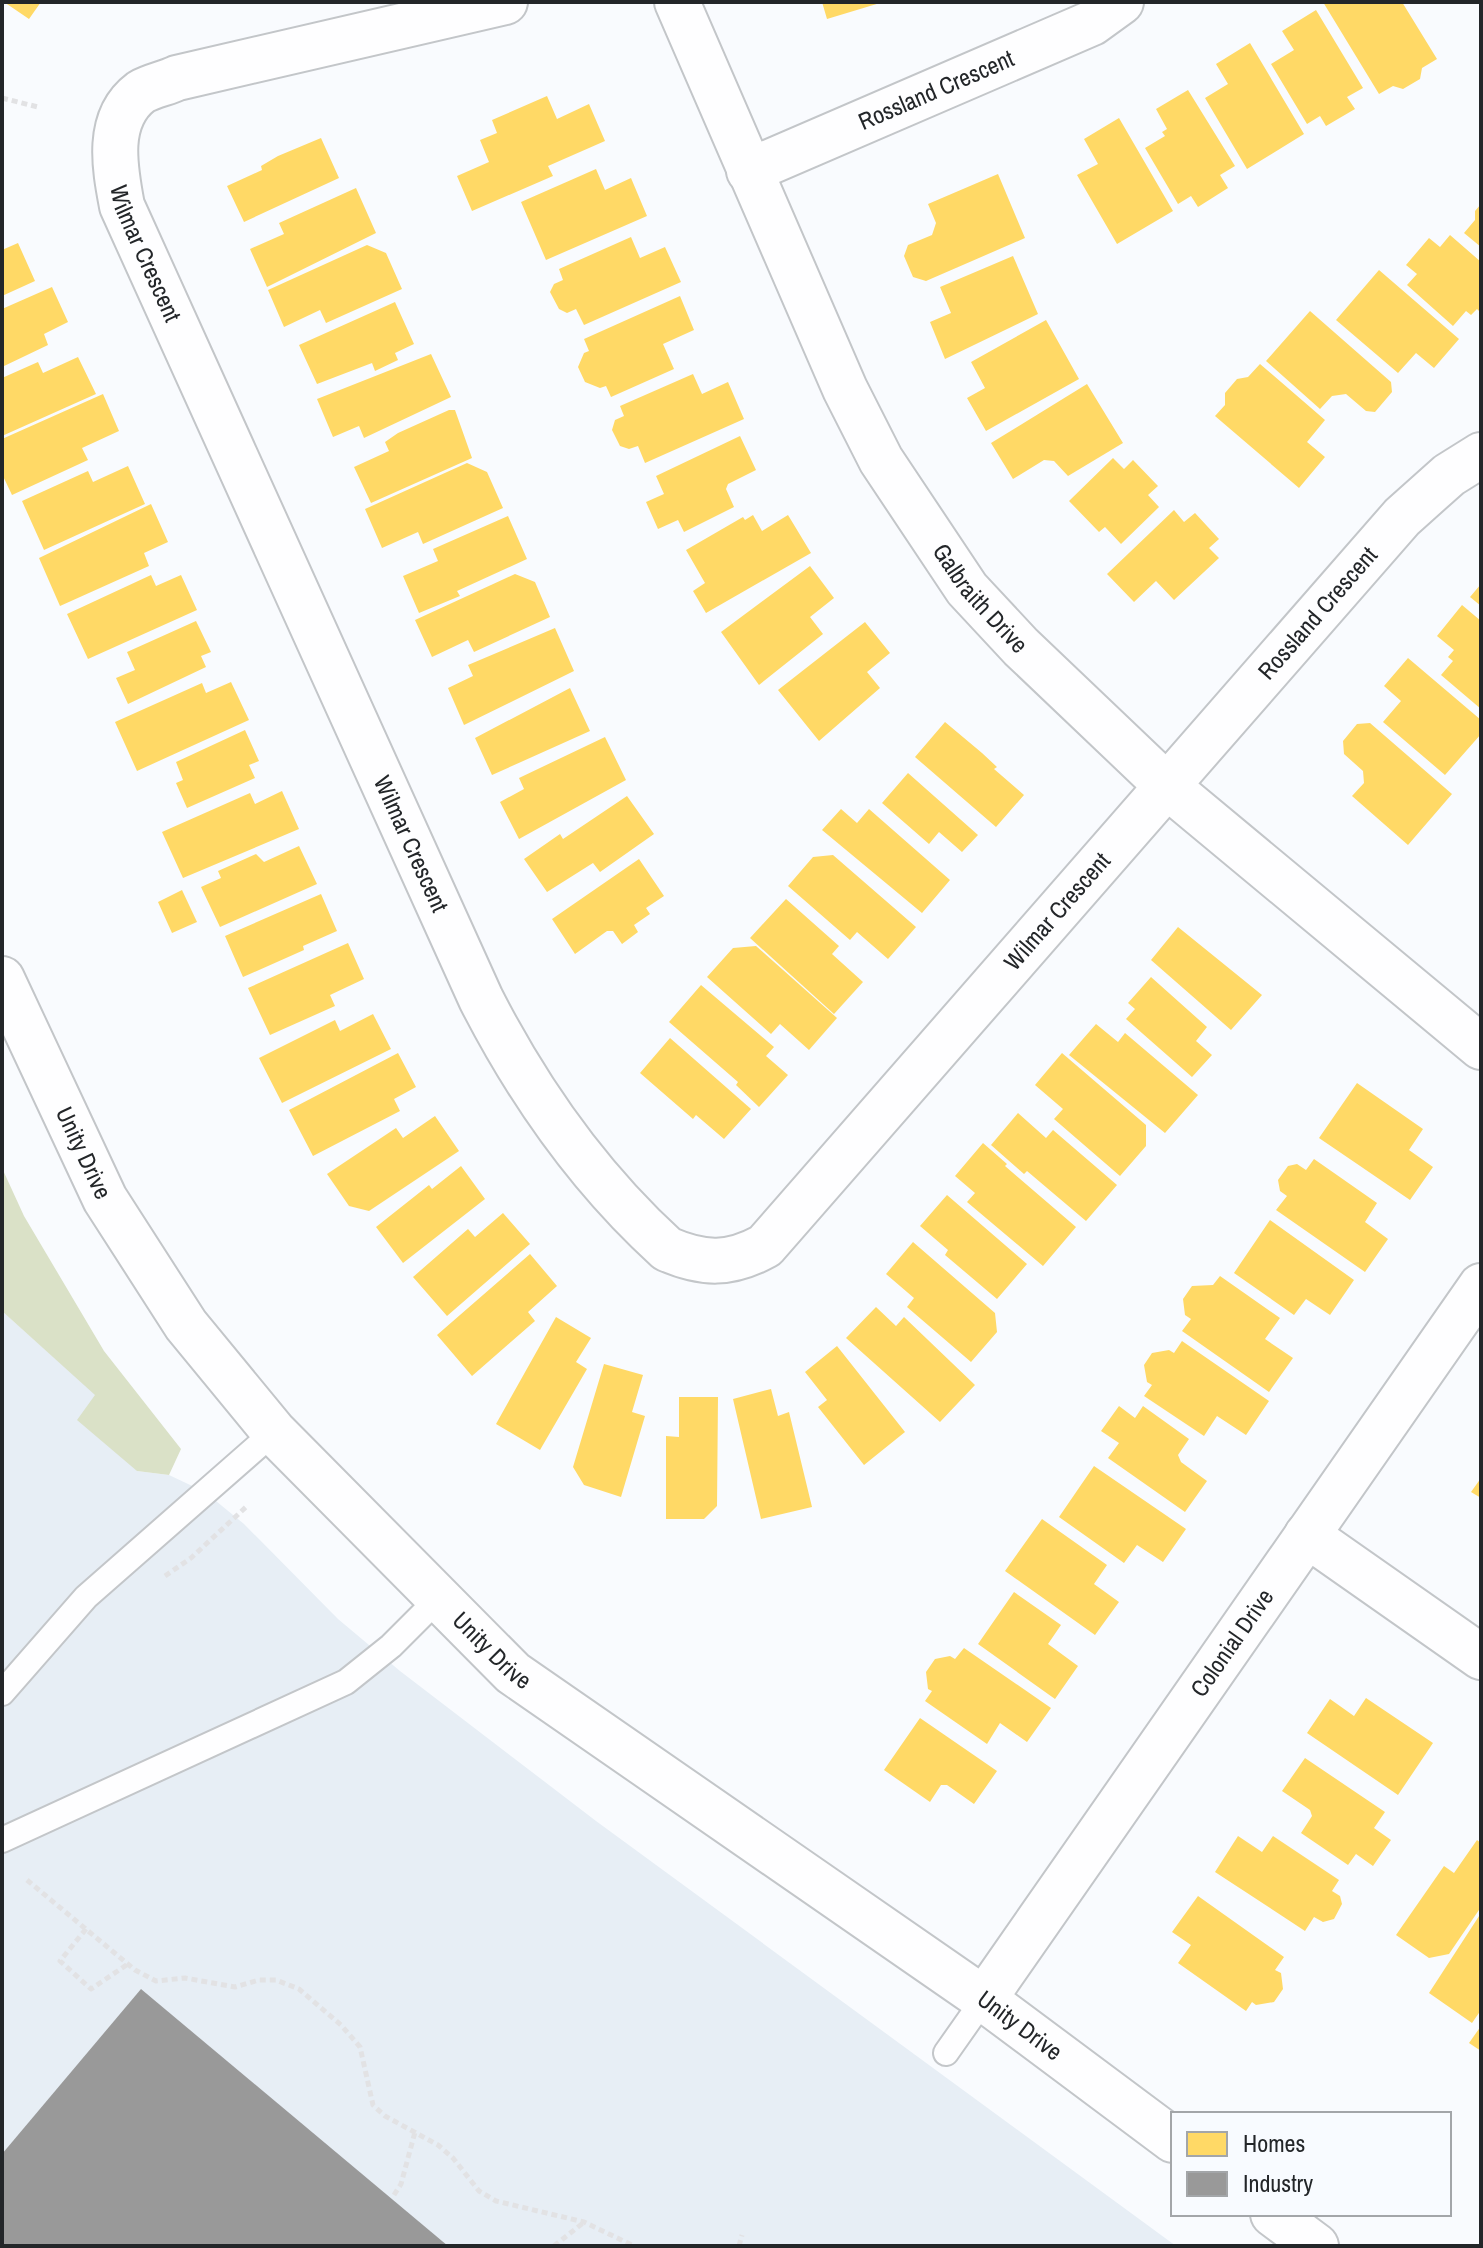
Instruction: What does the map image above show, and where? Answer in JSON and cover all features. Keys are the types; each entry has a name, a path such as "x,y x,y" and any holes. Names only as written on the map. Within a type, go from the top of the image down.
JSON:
{"street":[{"name":"Wilmar Crescent","path":"505,2 177,78 141,93 118,124 113,162 122,206 481,999 515,1064 560,1128 667,1249 690,1259 716,1263 740,1259 765,1246 1167,786"},
{"name":"Galbraith Drive","path":"677,2 845,389 881,460 967,589 1021,647 1167,786 1481,1047"},
{"name":"Rossland Crescent","path":"749,171 1092,23 1121,2"},
{"name":"Rossland Crescent","path":"1167,786 1402,517 1449,475 1481,455"},
{"name":"Unity Drive","path":"2,979 105,1199 186,1325 274,1432 513,1673 984,1999 1171,2139"},
{"name":"Colonial Drive","path":"984,1999 1481,1286"},
{"path":"1307,1535 1481,1657"},
{"path":"1276,2216 1316,2246"}],"lane":[{"path":"2,1693 86,1597 274,1432"},
{"path":"2,1840 346,1682 391,1646 440,1597"},
{"path":"946,2053 984,1999"}],"path":[{"path":"2,98 38,107"},
{"path":"27,1880 128,1964 156,1981 185,1978 235,1987 259,1980 276,1980 299,1989 341,2025 360,2047 373,2105 385,2116 438,2145 479,2191 496,2201 584,2222 634,2246"},
{"path":"86,1929 60,1961 91,1989 128,1964"},
{"path":"394,2195 401,2184 415,2132"},
{"path":"554,2246 584,2222"},
{"path":"739,2246 742,2235"}],"shaded area":[{"path":"2,1311 96,1395 137,1471 169,1475 205,1492 244,1524 338,1619 400,1671 596,1821 1176,2246 2,2246"}],"green space":[{"path":"2,1168 24,1216 104,1351 181,1449 169,1475 137,1471 77,1420 95,1395 2,1311"}],"building: Homes":[{"path":"4,2 41,2 29,19"},
{"path":"822,2 880,2 880,3 827,19"},
{"path":"1323,2 1402,2 1437,59 1422,68 1420,79 1403,89 1393,86 1379,94"},
{"path":"1316,10 1363,88 1347,97 1355,109 1326,126 1320,116 1307,124 1271,64 1294,50 1282,31"},
{"path":"1250,43 1304,134 1247,169 1205,98 1228,84 1216,64"},
{"path":"1188,90 1235,166 1220,175 1228,188 1198,207 1191,196 1178,204 1145,148 1165,136 1162,132 1167,129 1156,109"},
{"path":"547,96 557,119 589,104 605,141 548,166 553,176 472,211 457,176 489,162 480,140 497,133 492,120"},
{"path":"1119,118 1173,211 1117,244 1077,175 1098,164 1084,139"},
{"path":"321,138 339,178 244,222 227,186 262,170 261,166 278,156"},
{"path":"596,169 605,190 631,178 647,216 546,260 521,202"},
{"path":"998,174 1025,238 926,281 913,277 904,256 908,245 932,235 936,223 928,204"},
{"path":"356,188 376,233 267,287 250,249 284,234 279,223"},
{"path":"1481,204 1481,247 1464,233 1475,220 1475,211"},
{"path":"1450,235 1481,262 1481,313 1477,309 1471,315 1466,311 1453,326 1407,285 1417,274 1406,265 1429,238 1440,247"},
{"path":"631,237 640,258 665,247 681,282 584,325 576,309 567,313 559,309 550,292 554,284 563,280 559,269"},
{"path":"18,243 35,281 2,296 2,250"},
{"path":"367,245 386,253 402,289 326,323 320,310 284,327 268,290"},
{"path":"1013,256 1038,314 945,359 930,322 951,313 940,287"},
{"path":"1379,270 1459,339 1434,368 1416,353 1398,373 1336,320"},
{"path":"52,287 68,322 44,334 48,345 2,367 2,309"},
{"path":"680,296 694,330 663,344 674,369 611,397 606,386 600,388 585,382 578,367 584,353 589,351 584,339"},
{"path":"395,302 414,344 395,353 398,360 375,371 372,363 317,384 299,345"},
{"path":"1310,311 1391,382 1392,392 1375,412 1366,411 1346,394 1332,396 1320,409 1266,361"},
{"path":"1046,320 1079,379 986,431 967,398 985,388 971,362"},
{"path":"431,354 451,397 364,438 359,426 333,437 317,399"},
{"path":"78,357 96,394 2,436 2,378 38,362 43,373"},
{"path":"1260,364 1325,420 1307,442 1325,457 1299,488 1215,416 1225,405 1225,393 1237,379 1248,377"},
{"path":"693,374 702,394 728,382 744,419 645,463 638,446 629,449 620,446 612,430 615,420 624,416 620,406"},
{"path":"1087,384 1123,443 1068,476 1054,461 1044,460 1013,479 991,443"},
{"path":"103,394 119,431 82,448 88,460 12,495 2,474 2,439"},
{"path":"455,410 472,458 371,503 354,467 389,451 385,442 398,433"},
{"path":"740,436 756,470 728,484 726,489 734,507 684,532 678,520 658,529 646,502 664,494 656,476"},
{"path":"1113,458 1124,469 1133,460 1158,486 1148,495 1159,507 1121,544 1105,527 1099,532 1069,501"},
{"path":"467,463 487,472 503,508 423,544 418,532 382,548 365,509"},
{"path":"128,466 145,504 44,550 22,501 88,471 93,482"},
{"path":"151,504 168,542 144,553 149,566 60,606 39,558"},
{"path":"1174,510 1184,522 1195,513 1219,539 1209,548 1219,558 1174,600 1156,581 1134,602 1107,574"},
{"path":"753,515 762,531 788,515 811,553 706,613 693,591 705,583 686,550 743,517 745,520"},
{"path":"508,516 527,559 457,591 460,596 419,613 403,576 438,561 433,549"},
{"path":"810,566 834,598 810,617 823,634 759,685 721,632"},
{"path":"515,574 535,582 550,617 474,652 468,640 432,657 415,620"},
{"path":"151,575 156,586 181,575 197,610 88,659 67,614"},
{"path":"1481,584 1481,606 1470,597"},
{"path":"1462,605 1481,621 1481,709 1441,675 1453,661 1448,657 1454,650 1437,636"},
{"path":"196,621 211,652 201,656 206,667 128,704 116,678 135,670 127,652"},
{"path":"865,622 890,653 867,672 880,688 819,741 778,690"},
{"path":"555,628 574,671 464,725 448,688 473,676 468,665"},
{"path":"1408,658 1481,720 1481,734 1445,775 1383,722 1401,701 1384,686"},
{"path":"231,682 249,720 137,771 115,722 202,683 206,693"},
{"path":"570,688 590,731 492,775 475,738"},
{"path":"945,722 1024,795 996,827 915,757"},
{"path":"1370,723 1452,794 1408,845 1352,796 1364,783 1363,771 1344,754 1343,741 1357,724"},
{"path":"245,730 259,761 249,765 255,778 187,808 176,783 183,780 176,762"},
{"path":"605,737 626,780 519,839 500,802 524,789 519,778"},
{"path":"908,773 978,835 962,852 939,832 929,844 882,803"},
{"path":"282,791 299,829 183,878 162,832 250,793 255,804"},
{"path":"627,796 654,834 600,872 593,863 547,892 524,859 560,834 563,839"},
{"path":"841,809 857,823 869,809 950,880 922,913 822,830"},
{"path":"299,846 317,884 220,927 201,887 221,878 218,871 256,854 264,862"},
{"path":"833,855 916,927 888,959 857,932 850,940 788,886 813,857"},
{"path":"639,859 664,896 646,908 650,914 634,925 638,932 622,944 613,931 607,931 575,954 552,919"},
{"path":"182,890 197,922 172,933 158,902"},
{"path":"321,894 337,931 303,946 304,950 243,977 225,936"},
{"path":"786,899 839,946 832,954 863,982 834,1014 750,938"},
{"path":"1178,927 1262,995 1231,1030 1151,960"},
{"path":"348,943 364,979 330,995 335,1006 270,1035 248,988"},
{"path":"756,946 837,1018 809,1050 780,1024 771,1034 707,977 733,948"},
{"path":"1151,977 1207,1027 1196,1041 1212,1055 1192,1077 1126,1019 1135,1009 1128,1003"},
{"path":"701,985 774,1047 766,1056 788,1075 759,1107 736,1085 738,1082 669,1022"},
{"path":"373,1014 391,1049 282,1103 259,1058 335,1020 340,1031"},
{"path":"1096,1024 1118,1042 1125,1033 1198,1095 1165,1133 1069,1055"},
{"path":"670,1038 751,1109 724,1139 696,1115 693,1119 640,1073"},
{"path":"398,1053 416,1087 394,1099 400,1111 313,1156 289,1110"},
{"path":"1062,1053 1146,1125 1146,1146 1120,1176 1054,1119 1063,1109 1035,1085"},
{"path":"1357,1083 1423,1129 1409,1150 1433,1167 1410,1200 1319,1138"},
{"path":"1018,1113 1046,1138 1053,1130 1117,1185 1086,1221 991,1145"},
{"path":"435,1116 459,1151 369,1211 349,1206 327,1174 396,1128 403,1138"},
{"path":"983,1143 1076,1227 1043,1266 967,1202 975,1193 955,1176"},
{"path":"1314,1159 1377,1203 1365,1222 1388,1239 1365,1272 1276,1210 1287,1196 1280,1191 1278,1180 1288,1166 1297,1164 1306,1170"},
{"path":"461,1166 485,1199 403,1263 376,1227 429,1185 432,1189"},
{"path":"947,1195 1027,1264 997,1299 945,1255 948,1250 920,1226"},
{"path":"503,1213 530,1244 447,1316 413,1277 468,1229 475,1237"},
{"path":"1270,1220 1354,1280 1330,1315 1306,1299 1294,1315 1234,1273"},
{"path":"913,1242 995,1313 997,1332 971,1362 907,1307 914,1298 886,1274"},
{"path":"530,1254 557,1286 528,1312 535,1321 472,1376 437,1335"},
{"path":"1220,1276 1280,1318 1265,1339 1293,1358 1269,1392 1182,1331 1191,1319 1185,1315 1183,1299 1192,1286 1213,1285"},
{"path":"876,1307 896,1326 904,1317 975,1385 940,1422 846,1338"},
{"path":"556,1317 591,1338 576,1362 587,1369 540,1450 496,1424"},
{"path":"1182,1341 1269,1401 1246,1435 1217,1416 1204,1436 1144,1396 1152,1385 1147,1382 1144,1365 1152,1353 1169,1350 1174,1353"},
{"path":"837,1346 905,1432 864,1465 818,1407 827,1400 805,1372"},
{"path":"604,1364 643,1375 632,1412 645,1416 621,1497 584,1485 573,1467"},
{"path":"771,1389 778,1416 789,1412 812,1507 761,1519 733,1399"},
{"path":"679,1397 718,1397 717,1506 704,1519 666,1519 666,1436 679,1437"},
{"path":"1119,1406 1135,1418 1143,1406 1189,1439 1178,1455 1181,1462 1207,1481 1185,1512 1108,1458 1119,1443 1101,1431"},
{"path":"1094,1466 1186,1529 1163,1562 1137,1545 1124,1563 1059,1517"},
{"path":"1481,1478 1481,1498 1471,1492"},
{"path":"1042,1519 1107,1565 1094,1584 1119,1602 1095,1635 1005,1571"},
{"path":"1014,1592 1061,1625 1048,1644 1078,1666 1055,1699 978,1644"},
{"path":"964,1648 1051,1708 1027,1742 1000,1723 987,1744 925,1701 932,1691 928,1689 926,1672 935,1659 950,1656 955,1659"},
{"path":"1366,1698 1433,1743 1398,1795 1307,1733 1330,1699 1354,1716"},
{"path":"920,1718 997,1771 974,1804 947,1785 941,1785 930,1802 884,1770"},
{"path":"1305,1758 1385,1812 1374,1828 1391,1840 1373,1866 1356,1854 1348,1865 1301,1833 1312,1816 1310,1810 1282,1791"},
{"path":"1238,1836 1262,1852 1273,1836 1339,1880 1332,1891 1340,1896 1342,1904 1334,1919 1323,1922 1314,1917 1305,1931 1215,1872"},
{"path":"1477,1840 1481,1843 1481,1907 1449,1954 1429,1958 1396,1935 1444,1866 1454,1873"},
{"path":"1198,1896 1284,1957 1275,1970 1281,1973 1283,1989 1274,2002 1256,2005 1252,2002 1246,2011 1178,1963 1191,1945 1172,1932"},
{"path":"1481,1913 1481,2010 1472,2023 1429,1993"},
{"path":"1481,2026 1481,2051 1469,2043"}],"building: Industry":[{"path":"141,1989 448,2246 2,2246 2,2154"}]}
